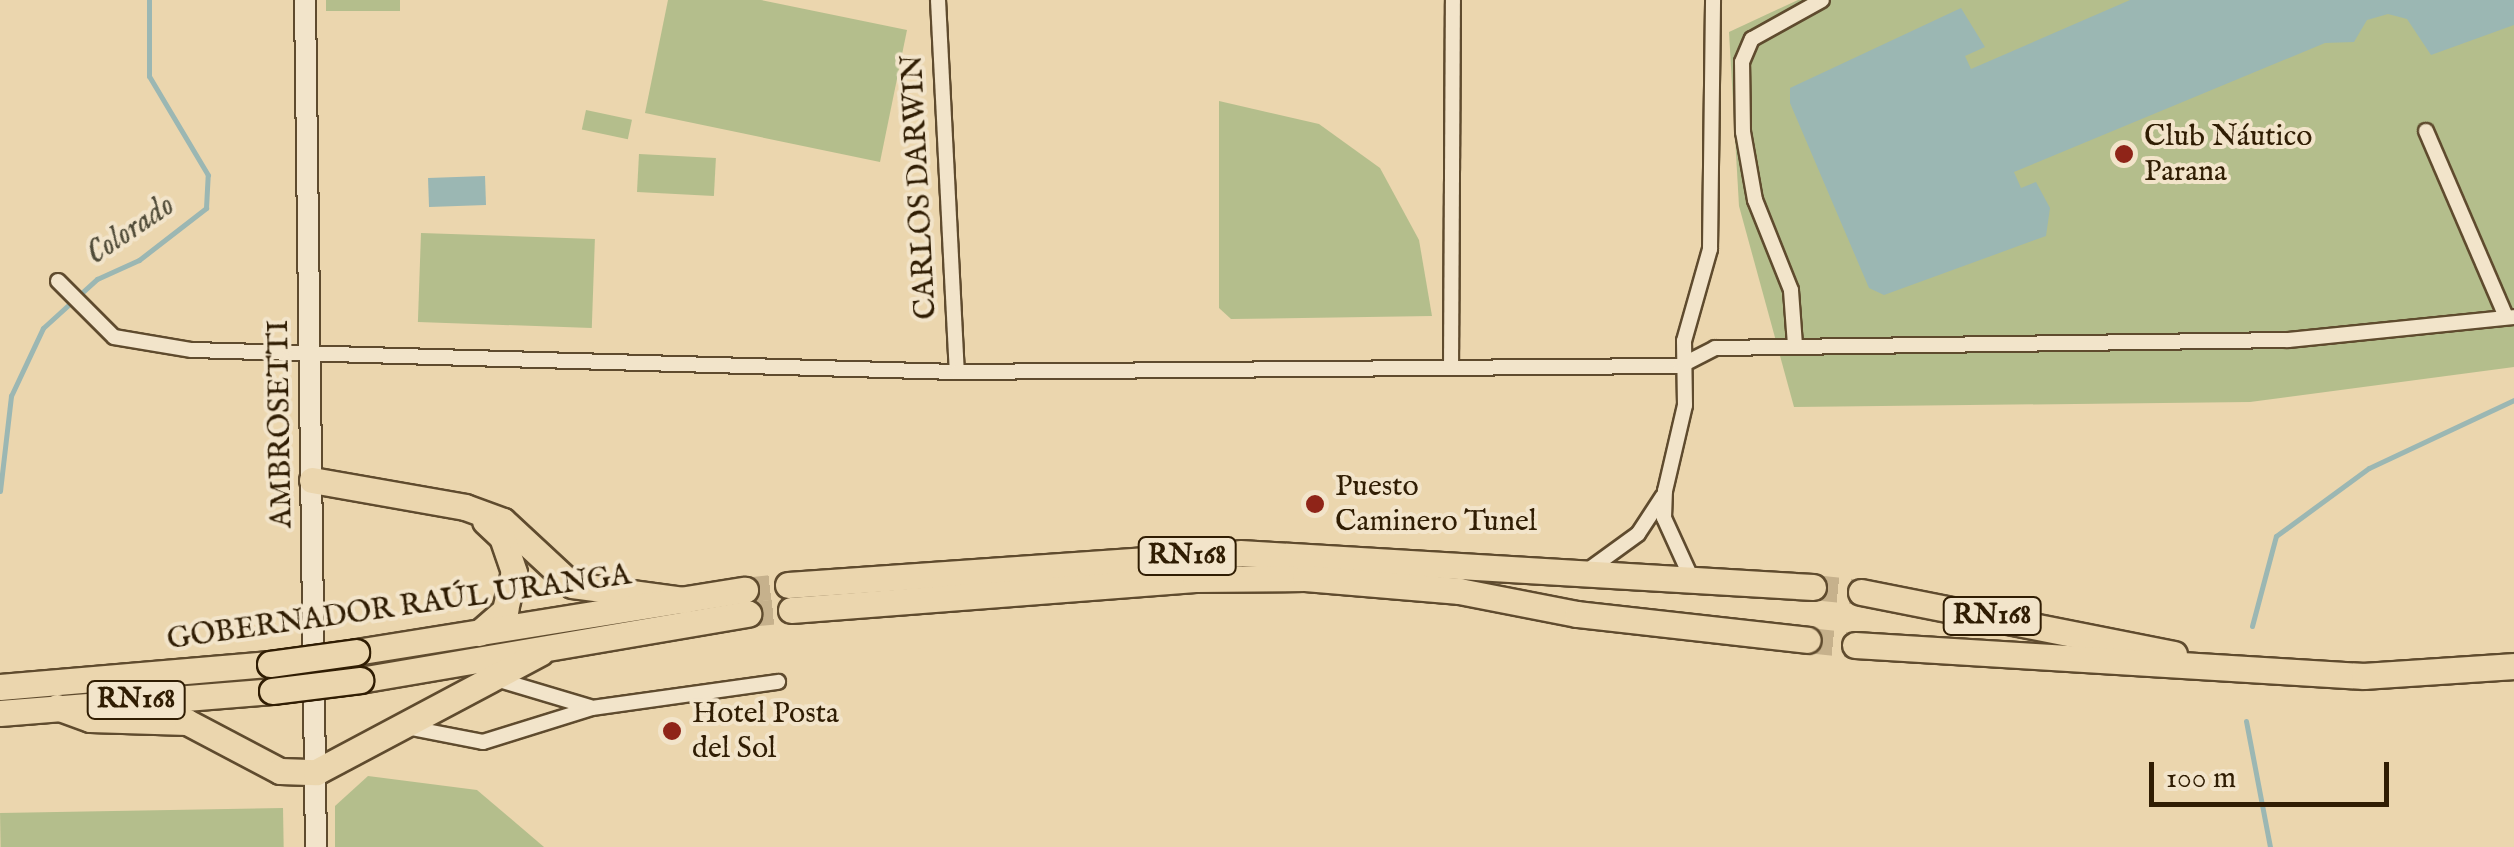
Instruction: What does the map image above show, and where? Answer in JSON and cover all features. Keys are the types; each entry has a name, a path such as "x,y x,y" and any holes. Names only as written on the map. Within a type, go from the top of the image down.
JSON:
{"highway":[{"path":"312,480 465,507 502,521 572,584 685,600"},
{"path":"446,641 487,631 512,594 511,554 502,537 465,507"},
{"name":"RN168","path":"1808,640 1576,614 1460,591 1305,578 1194,579 789,597 1240,553 1690,575 1813,587"},
{"name":"RN168","path":"1860,592 2213,663"},
{"name":"GOBERNADOR RAÚL URANGA","path":"0,713 272,691 458,666 540,652 746,602 685,600 446,641 270,664 4,686"},
{"name":"RN168","path":"1855,645 2409,677 2514,666"},
{"path":"57,708 90,719 187,722 280,771 316,772 540,652"}],"street":[{"name":"AMBROSETTI","path":"305,0 316,847"},
{"name":"CARLOS DARWIN","path":"938,0 958,372"},
{"path":"1451,368 1453,0"},
{"path":"1690,575 1664,518 1665,491 1686,405 1680,366 1710,249 1713,0"},
{"path":"1795,345 1791,290 1755,200 1743,132 1742,62 1752,39 1822,0"},
{"path":"58,281 90,318 114,337 152,346 958,372 1680,366 1715,348 2288,340 2510,317 2426,130"},
{"path":"1586,572 1638,534 1665,491"},
{"path":"458,666 592,708"},
{"path":"406,727 483,742 592,708 778,682"}],"green space":[{"path":"326,0 400,0 400,11 326,11"},
{"path":"668,0 761,0 907,30 880,162 645,113"},
{"name":"Club Náutico Parana","path":"1798,0 2514,0 2514,367 2250,402 1794,407 1739,206 1729,32"},
{"path":"1219,101 1319,124 1380,168 1419,240 1432,316 1231,319 1219,308"},
{"path":"586,110 632,120 628,139 582,130"},
{"path":"639,154 716,158 714,196 637,192"},
{"path":"421,233 595,239 592,328 418,322"},
{"path":"368,776 477,790 544,847 335,847 335,806"},
{"path":"283,808 284,847 1,847 0,813"}],"water":[{"path":"2130,0 2514,0 2514,25 2431,55 2407,19 2388,14 2367,20 2354,42 2325,43 2014,172 2021,188 2036,182 2050,208 2046,236 1884,295 1869,288 1790,103 1790,88 1961,8 1985,47 1965,56 1971,69"},
{"path":"485,176 486,205 429,207 428,178"}],"waterway":[{"name":"Colorado","path":"0,491 11,396 43,328 97,279 139,260 206,208 208,175 149,76 149,0"},
{"path":"2252,626 2276,536 2369,468 2514,400"},
{"path":"2246,721 2270,847"}],"tunnel":[{"path":"745,590 788,585"},
{"path":"1813,587 1861,592"},
{"path":"748,614 791,610"},
{"path":"1808,640 1855,645"}],"place":[{"name":"Club Náutico Parana","path":"2124,154"},
{"name":"Puesto Caminero Tunel","path":"1315,504"},
{"name":"Hotel Posta del Sol","path":"672,731"}]}
